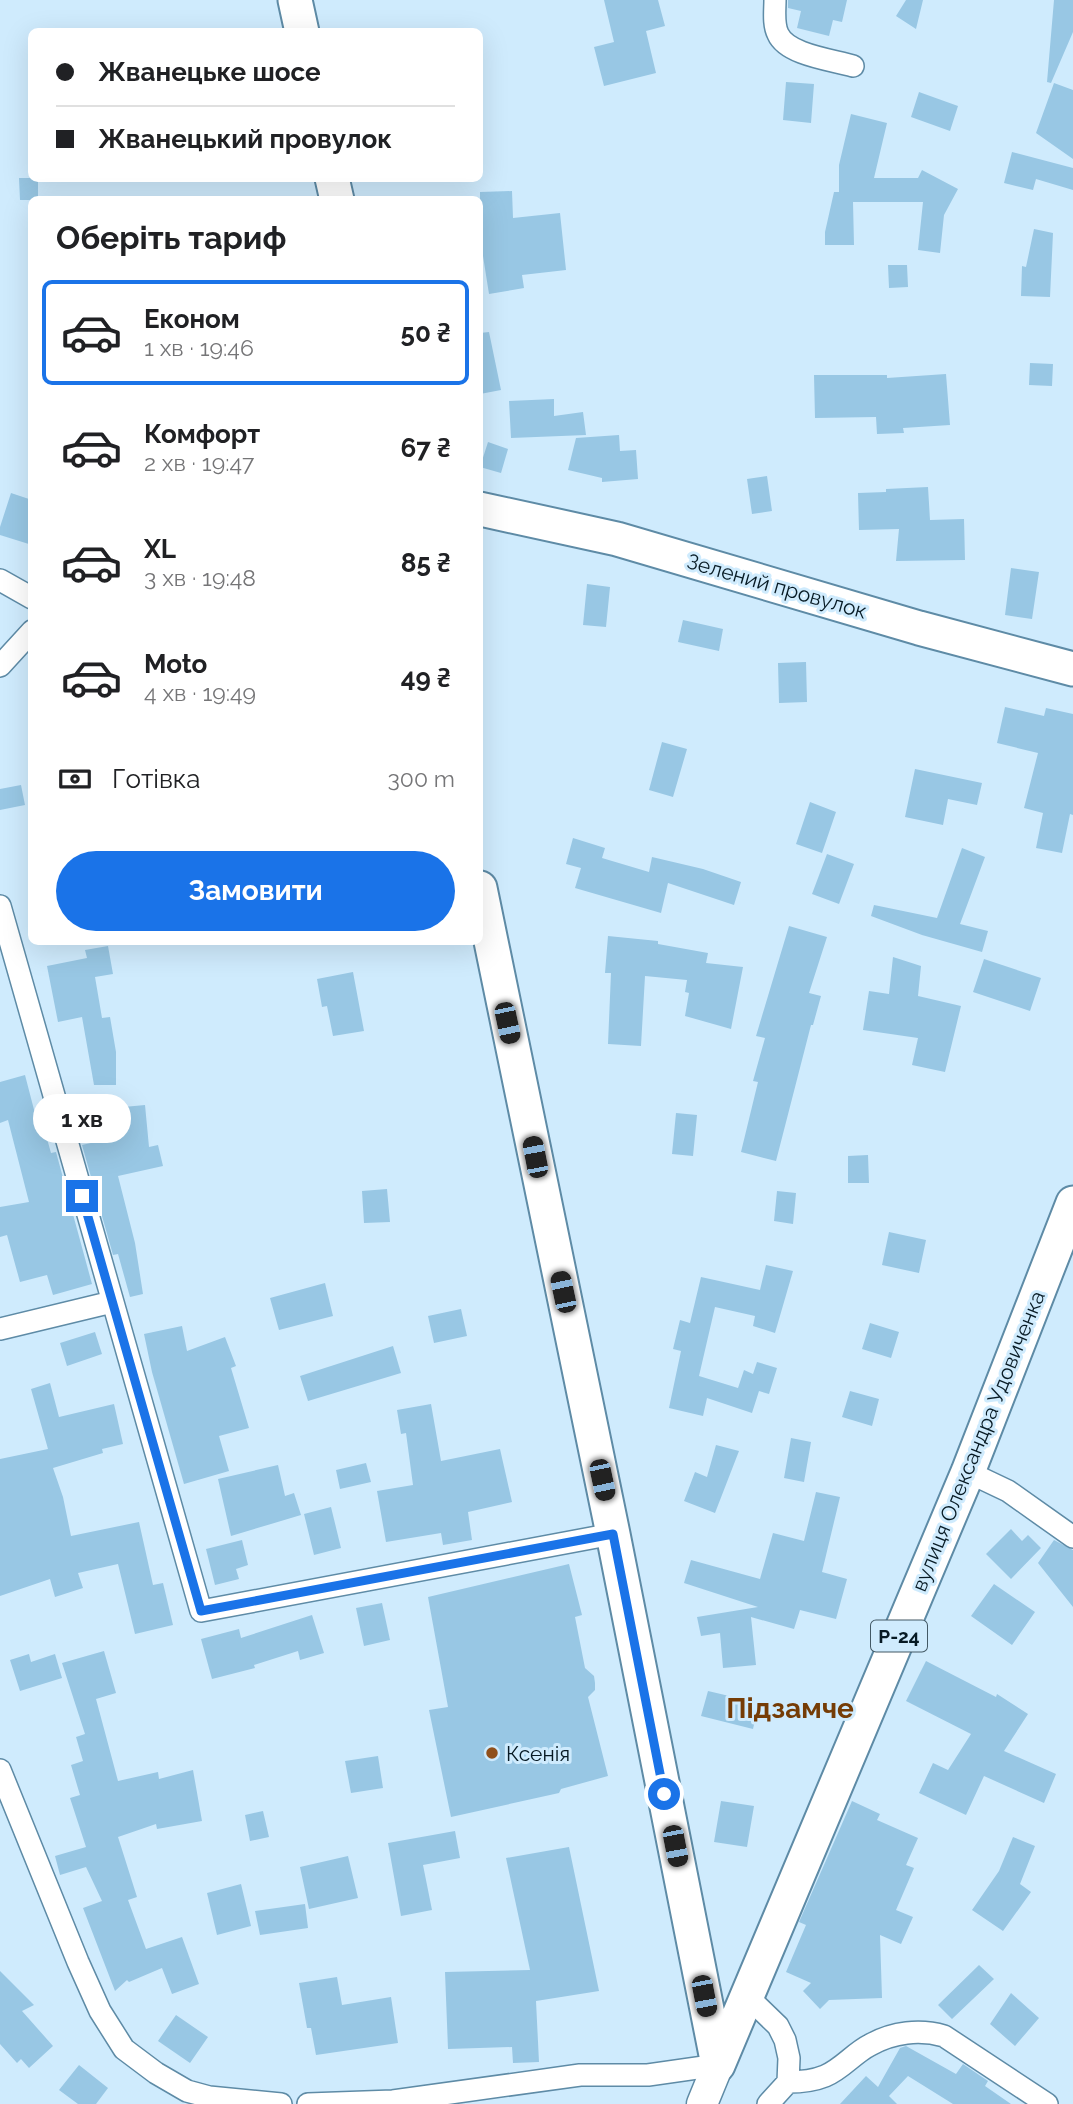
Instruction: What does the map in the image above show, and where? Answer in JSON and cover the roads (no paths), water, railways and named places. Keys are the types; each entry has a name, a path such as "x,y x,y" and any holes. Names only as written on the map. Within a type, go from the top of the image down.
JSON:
{"main road":[{"path":"295,0 301,28"},
{"name":"Зелений провулок","path":"483,510 617,539 919,628 1073,669"},
{"path":"483,903 613,1534 718,2065"},
{"name":"вулиця Олександра Удовиченка","path":"702,2104 968,1472 1073,1203"}],"street":[{"path":"775,0 775,25 783,42 793,49 853,66"},
{"path":"0,580 28,596"},
{"path":"0,666 28,635"},
{"path":"0,906 201,1611 613,1534"},
{"path":"0,1329 112,1302"},
{"path":"968,1472 1008,1491 1073,1537"},
{"path":"0,1770 78,1962 100,2011 124,2049 156,2073 187,2091 209,2097 281,2104"},
{"path":"748,1997 778,2025 789,2058 788,2082 768,2104"},
{"path":"788,2082 807,2082 827,2076 870,2045 891,2036 930,2032 944,2036 1047,2104"},
{"path":"308,2104 393,2101 580,2075 648,2075 718,2065"}],"place":[{"name":"Ксенія","path":"492,1753"}],"district":[{"name":"Підзамче","path":"790,1708"}]}
